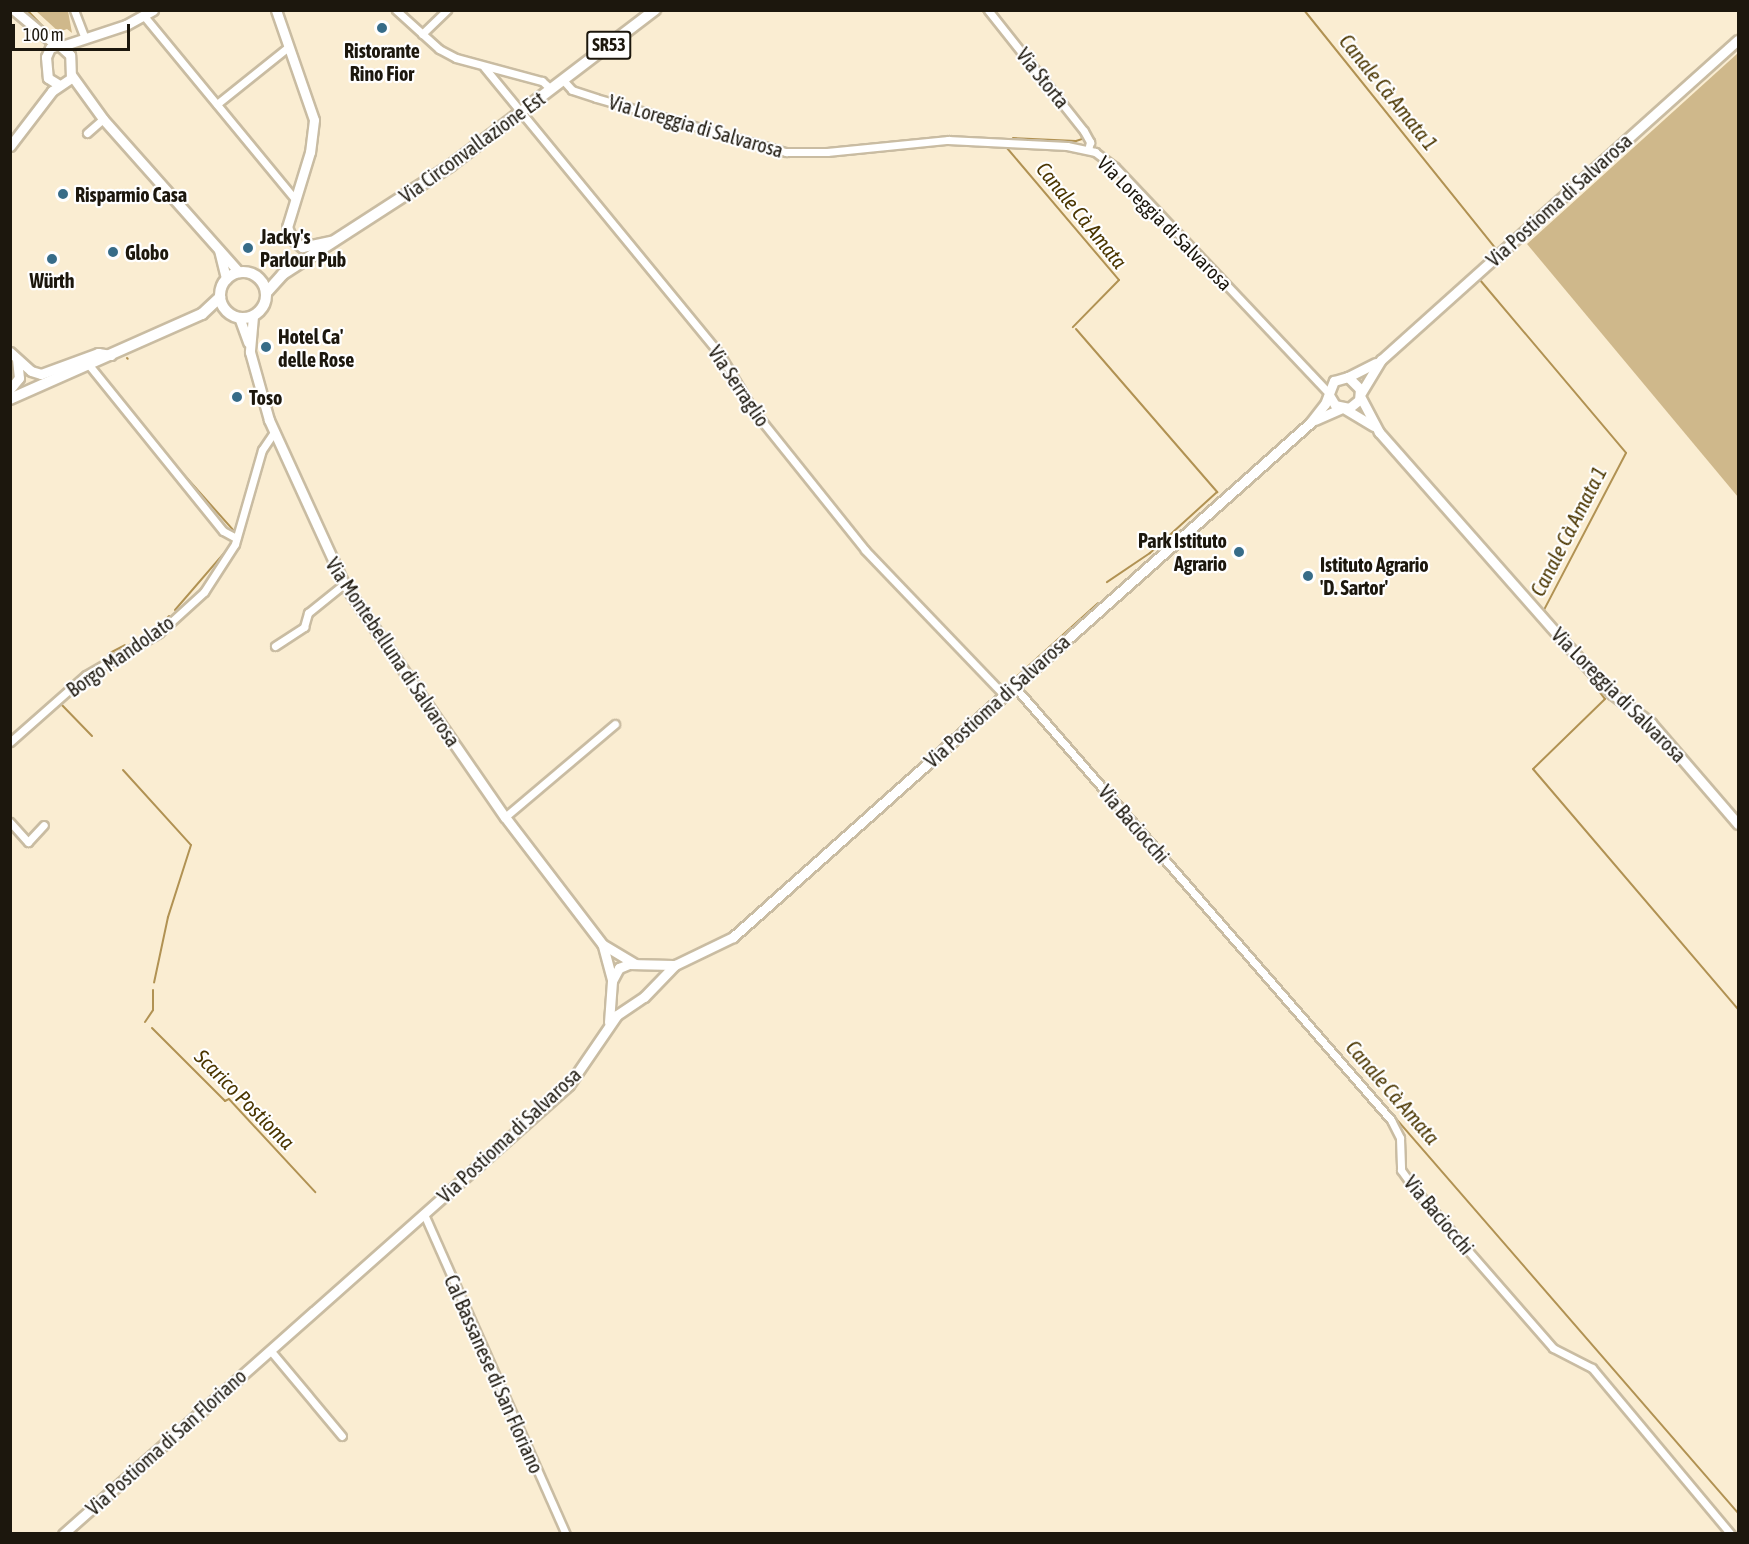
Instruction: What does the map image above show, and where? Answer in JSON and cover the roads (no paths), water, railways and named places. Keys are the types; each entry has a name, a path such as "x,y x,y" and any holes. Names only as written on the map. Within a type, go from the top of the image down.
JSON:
{"main road":[{"name":"Via Circonvallazione Est","path":"283,274 450,166 655,10"},
{"path":"10,399 202,314 220,297 226,279 239,272 261,280 283,274"},
{"path":"202,314 253,316 263,306 266,293 283,274"},
{"path":"261,280 266,293"},
{"path":"220,297 234,316"}],"street":[{"path":"14,10 35,31 69,52 72,76 84,95 239,272"},
{"path":"74,10 85,38"},
{"path":"46,55 60,46 144,16 153,10"},
{"path":"276,10 287,48 311,102 314,120 310,152 288,215 288,231 302,247 340,238"},
{"path":"396,10 445,53 484,67 544,81 551,89"},
{"path":"422,34 447,10"},
{"name":"Via Storta","path":"988,10 1084,131 1090,141 1088,150"},
{"path":"144,16 294,198"},
{"path":"35,31 46,55 48,96"},
{"path":"71,62 85,38"},
{"name":"Via Postioma di Salvarosa","path":"1348,377 1380,360 1738,40"},
{"path":"217,104 287,48"},
{"name":"Via Serraglio","path":"484,67 721,356 746,400 865,550 1004,695"},
{"path":"10,146 48,96 72,76"},
{"path":"48,78 84,95"},
{"name":"Via Loreggia di Salvarosa","path":"563,80 573,90 596,98 786,152 820,153 948,140 1088,150 1115,168 1299,364 1315,376 1329,394"},
{"path":"87,133 103,119"},
{"path":"218,247 226,279"},
{"name":"Via Montebelluna di Salvarosa","path":"234,316 249,344 274,432 344,584 505,817 602,944 637,965"},
{"path":"249,344 253,316"},
{"path":"10,352 35,373 44,374 98,353 111,355"},
{"path":"10,389 19,378 17,360"},
{"name":"Via Postioma di Salvarosa","path":"1360,395 1380,360"},
{"path":"89,365 223,531 236,538"},
{"path":"1315,376 1337,379 1348,377 1356,381 1360,395 1355,405 1344,409 1335,405 1329,394 1337,379"},
{"name":"Via Postioma di Salvarosa","path":"424,1214 573,1081 609,1023 644,997 650,987 675,965 733,937 1310,423 1329,394"},
{"name":"Via Loreggia di Salvarosa","path":"1360,395 1379,432 1567,645 1612,694 1652,723 1738,824"},
{"name":"Via Loreggia di Salvarosa","path":"1344,409 1379,432"},
{"name":"Via Postioma di Salvarosa","path":"1310,423 1344,409"},
{"name":"Borgo Mandolato","path":"10,742 86,675 159,633 204,592 222,569 236,538 262,450 274,432"},
{"path":"275,646 304,627 308,613 344,584"},
{"name":"Via Baciocchi","path":"1014,686 1391,1120 1400,1138 1401,1170 1417,1192 1553,1348 1592,1368 1731,1533"},
{"path":"505,817 615,724"},
{"path":"10,822 28,842 45,825"},
{"name":"Via Montebelluna di Salvarosa","path":"602,944 612,985"},
{"path":"635,1002 621,999 612,985 619,968 637,965 648,974 650,987"},
{"name":"Via Postioma di Salvarosa","path":"637,965 675,965"},
{"name":"Via Postioma di Salvarosa","path":"609,1023 612,985"},
{"name":"Via Postioma di San Floriano","path":"63,1533 424,1214"},
{"name":"Cal Bassanese di San Floriano","path":"424,1214 566,1533"},
{"path":"270,1350 342,1436"}],"waterway":[{"name":"Scarico Postioma","path":"27,10 47,31"},
{"name":"Canale Cà Amata","path":"982,10 1024,61"},
{"name":"Canale Cà Amata 1","path":"1304,10 1496,249"},
{"name":"Canale Cà Amata","path":"1013,138 1076,141 1082,139 1081,133"},
{"name":"Canale Cà Amata","path":"1007,148 1119,280 1073,327"},
{"name":"Canale Cà Amata 1","path":"1486,274 1504,258"},
{"name":"Canale Cà Amata 1","path":"1480,280 1626,453 1544,610 1568,640"},
{"name":"Canale Cà Amata","path":"1076,329 1217,492 1150,553 1107,582"},
{"name":"Scarico Postioma","path":"161,449 234,531"},
{"name":"Scarico Postioma","path":"175,610 226,551"},
{"name":"Canale Cà Amata","path":"1014,679 1098,603"},
{"name":"Scarico Postioma","path":"153,631 169,616"},
{"name":"Scarico Postioma","path":"137,640 147,635"},
{"name":"Scarico Postioma","path":"108,654 125,645"},
{"name":"Canale Cà Amata 1","path":"1569,652 1605,699 1533,769 1738,1009"},
{"name":"Scarico Postioma","path":"94,676 101,670"},
{"name":"Scarico Postioma","path":"86,682 60,703 92,736"},
{"name":"Canale Cà Amata","path":"1025,691 1738,1513"},
{"name":"Scarico Postioma","path":"123,770 191,845 168,917 154,983"},
{"name":"Scarico Postioma","path":"145,1022 153,1010 153,990"},
{"name":"Scarico Postioma","path":"152,1028 225,1101 229,1099 315,1192"},
{"path":"424,1224 435,1248"},
{"path":"440,1258 452,1285"},
{"name":"Scarico Postioma","path":"458,1282 464,1296"},
{"name":"Scarico Postioma","path":"493,1362 501,1379"},
{"name":"Scarico Postioma","path":"507,1392 540,1466"},
{"name":"Scarico Postioma","path":"546,1481 570,1534"}],"place":[{"name":"Ristorante Rino Fior","path":"382,28"},
{"name":"Risparmio Casa","path":"63,194"},
{"name":"Jacky's Parlour Pub","path":"248,248"},
{"name":"Globo","path":"113,252"},
{"name":"Würth","path":"52,259"},
{"name":"Hotel Ca' delle Rose","path":"266,347"},
{"name":"Toso","path":"237,397"},
{"name":"Park Istituto Agrario","path":"1239,552"},
{"name":"Istituto Agrario 'D. Sartor'","path":"1308,576"}]}
